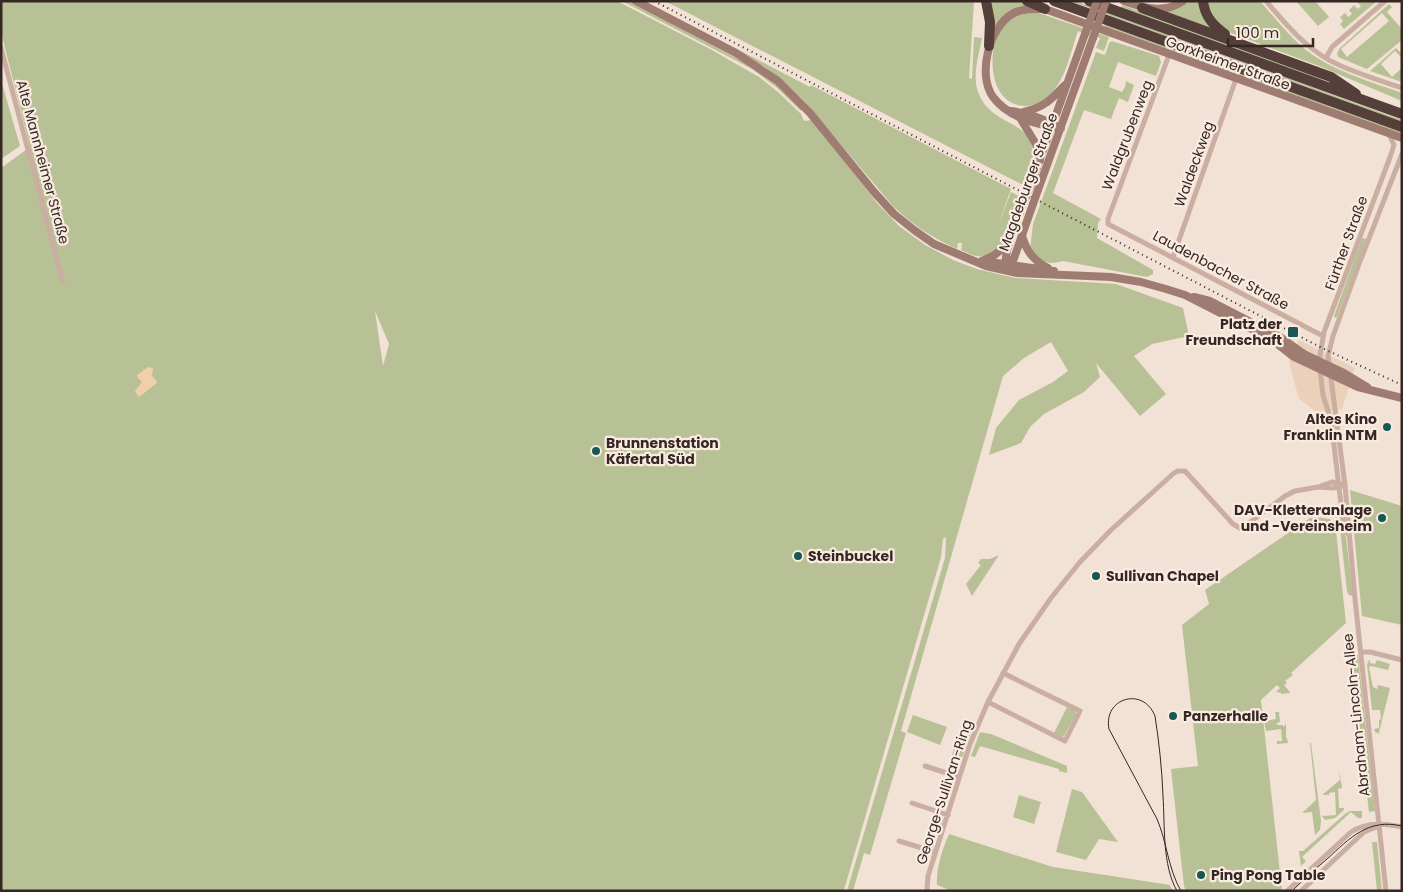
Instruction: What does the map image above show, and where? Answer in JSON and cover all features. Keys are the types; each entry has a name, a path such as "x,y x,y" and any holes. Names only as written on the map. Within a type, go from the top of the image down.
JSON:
{"highway":[{"path":"986,1 990,22 989,46"},
{"path":"1027,1 1046,9"},
{"path":"1054,1 1402,127"},
{"path":"1089,1 1402,114"},
{"path":"1203,1 1207,17 1214,26 1234,41"},
{"path":"1142,8 1331,77 1370,103"}],"main road":[{"path":"636,1 736,53 778,81 810,113 894,214 934,244 979,261 986,266 1052,270 1071,275"},
{"name":"Magdeburger Straße","path":"1007,266 1009,244 1097,1"},
{"name":"Magdeburger Straße","path":"1007,266 1013,260 1022,236 1106,1"},
{"path":"1124,1 1142,8 1163,9 1174,7 1183,1"},
{"path":"1046,9 1024,9 1005,19 999,26 989,46 986,73 988,86 994,98 1008,111 1045,119 1052,126 1061,128"},
{"name":"Gorxheimer Straße","path":"1046,9 1402,138"},
{"path":"1021,115 1043,106 1068,81"},
{"path":"1021,115 1036,144 1040,160"},
{"path":"1022,236 1029,254 1039,263 1052,270"},
{"path":"979,261 993,256 1009,244"},
{"path":"1007,266 1031,275 1071,275 1133,280 1202,298 1280,337 1292,346 1371,389"},
{"path":"1185,295 1271,339 1294,357 1358,387 1402,398"}],"street":[{"path":"1266,1 1293,32 1326,58 1338,65 1402,88"},
{"path":"1326,58 1332,47 1385,1"},
{"name":"Alte Mannheimer Straße","path":"1,48 63,282"},
{"name":"Waldgrubenweg","path":"1108,224 1108,219 1169,55"},
{"name":"Waldeckweg","path":"1173,258 1236,79"},
{"name":"Fürther Straße","path":"1320,369 1319,360 1323,336 1394,146 1389,134"},
{"name":"Fürther Straße","path":"1328,365 1328,356 1333,336 1402,154"},
{"name":"Laudenbacher Straße","path":"1108,224 1323,336"},
{"name":"Abraham-Lincoln-Allee","path":"1328,365 1334,406 1341,485"},
{"name":"Abraham-Lincoln-Allee","path":"1320,369 1323,395 1331,420 1349,536 1386,891"},
{"name":"George-Sullivan-Ring","path":"926,891 928,876 959,777 970,744 988,702 1014,652 1032,625 1080,562 1111,530 1178,471 1185,471 1233,524 1240,528 1294,491 1318,487 1332,482 1341,485"},
{"path":"1361,652 1370,652 1402,660"},
{"path":"988,702 1065,741 1080,711 1003,673"},
{"path":"925,766 959,777"},
{"path":"912,803 948,814"},
{"path":"1287,891 1351,832 1358,828 1389,825 1402,828"},
{"path":"1301,891 1369,827"},
{"path":"899,841 936,852"}],"green space":[{"path":"1,1 617,1 710,49 759,77 778,92 801,114 804,121 812,120 877,203 899,226 925,245 953,260 977,269 1015,278 1116,284 1183,308 1189,336 1152,344 1134,356 1166,394 1140,416 1096,363 1100,377 1084,392 1044,414 1030,427 1021,443 989,455 996,428 1019,400 1053,382 1068,371 1051,342 1024,358 1003,376 901,731 906,733 870,855 864,853 853,891 847,891 945,558 946,537 943,539 941,557 844,890 1,891 1,168 30,147 1,32","holes":["375,311 389,344 383,366"]},
{"path":"622,1 629,1 753,67 778,85 802,109 801,111 776,87 752,69"},
{"path":"665,1 974,1 969,78 972,79 974,37 982,38 976,72 978,92 986,106 996,115 1019,128 1028,136 1033,147 1032,163 1025,186"},
{"path":"989,1 1021,1 1031,5 1022,7 992,34"},
{"path":"1070,1 1075,1 1402,120 1402,122"},
{"path":"1187,1 1201,1 1215,30 1163,11 1183,5"},
{"path":"1207,1 1260,1 1306,50 1340,70 1402,93 1402,101 1319,66 1231,33 1216,20"},
{"path":"1296,1 1315,1 1329,17 1318,26"},
{"path":"1358,1 1377,1 1344,29 1340,24 1343,21 1340,17 1345,13 1348,17 1352,14 1349,10 1354,5 1358,9 1361,6"},
{"path":"1389,4 1392,7 1387,12 1402,29 1402,40 1367,69 1338,57 1337,53 1340,48","holes":["1382,13 1389,21 1347,57 1341,49"]},
{"path":"1122,5 1310,73 1325,81 1121,8"},
{"path":"1036,12 1109,37 1104,51 1096,48 1100,38 1078,31 1061,80 1056,88 1042,101 1025,106 1010,102 1000,92 992,63 994,47 999,32 1007,21 1019,13"},
{"path":"1105,25 1402,132 1402,135 1104,27"},
{"path":"712,36 1011,189 998,226 1011,192 1021,197 1012,226 1002,245 995,252 986,256 976,256 961,250 962,243 958,243 957,249 931,236 915,225 893,206 804,101 782,80 765,67"},
{"path":"1112,41 1159,56 1161,62 1156,76 1118,62 1109,87 1122,92 1126,81 1134,85 1128,102 1119,98 1111,119 1084,110 1053,193 1101,219 1098,223 1097,238 1153,270 1153,274 1147,277 1063,261 1049,263 1030,250 1033,224 1096,52 1105,55 1109,43"},
{"path":"1396,48 1402,54 1402,58 1395,51 1381,64 1392,77 1402,68 1402,82 1370,71"},
{"path":"1,80 20,146 1,159"},
{"path":"1362,238 1366,239 1335,318 1334,316"},
{"path":"1350,490 1402,506 1402,625 1362,616"},
{"path":"1310,518 1330,519 1336,531 1346,623 1291,673 1293,675 1285,681 1287,683 1284,685 1289,693 1281,694 1276,692 1280,688 1277,685 1261,700 1282,891 1186,891 1171,769 1198,766 1182,625 1209,604 1205,590"},
{"path":"1342,526 1346,537 1353,596 1347,592 1340,528"},
{"path":"999,555 972,596 966,584 981,565 978,563 981,559 990,559"},
{"path":"1351,655 1358,655 1375,811 1369,812"},
{"path":"1370,659 1370,663 1375,664 1377,660 1390,664 1388,670 1369,667 1373,687 1377,689 1378,685 1390,688 1380,734 1375,732 1374,729 1379,728 1379,720 1381,719 1380,710 1372,710 1367,664"},
{"path":"1067,707 1075,711 1076,714 1062,737 1054,733"},
{"path":"1275,712 1279,712 1280,722 1277,725 1283,725 1283,727 1286,724 1288,743 1277,744 1277,741 1282,741 1281,729 1266,731 1264,721 1276,719"},
{"path":"913,715 947,727 940,745 907,732"},
{"path":"965,728 972,730 962,758 952,755 960,731"},
{"path":"980,732 991,734 1067,766 1067,773 980,746 975,757 971,756"},
{"path":"1310,743 1321,821 1320,830 1315,835 1312,812 1302,813 1316,800"},
{"path":"1339,769 1342,788 1338,789 1339,808 1344,808 1344,810 1335,818 1325,820 1322,816 1336,815 1335,792 1329,793 1329,795 1322,795 1340,780"},
{"path":"1072,789 1082,792 1118,842 1099,839 1086,860 1056,852"},
{"path":"1019,795 1041,802 1034,824 1013,817"},
{"path":"1350,811 1362,811 1362,818 1358,818 1351,812 1302,857 1306,861 1301,866 1299,851 1303,851"},
{"path":"934,812 941,815 943,819 938,835 933,833 929,844 935,846 930,849 923,847"},
{"path":"949,834 1053,867 1170,885 1173,891 947,891 947,889 937,885 937,873"},
{"path":"1372,842 1377,842 1382,891 1377,891"}],"sand":[{"path":"148,367 153,368 152,376 157,383 139,397 135,391 142,382 137,375"}],"shaded area":[{"name":"Platz der Freundschaft","path":"1299,340 1355,368 1342,409 1318,413 1299,399 1289,362"}],"tram line":[{"path":"1177,891 1172,881 1165,845 1164,832 1163,786 1155,716 1142,701 1134,699 1125,700 1118,703 1112,710 1109,718 1109,729 1157,819 1163,837 1166,846 1170,865 1181,891"},
{"path":"1292,891 1360,832 1369,827 1379,825 1402,826"}],"railway":[{"path":"654,1 1324,349 1402,385"}],"place":[{"name":"Platz der Freundschaft","path":"1293,332"},
{"name":"Altes Kino Franklin NTM","path":"1387,427"},
{"name":"Brunnenstation Käfertal Süd","path":"596,451"},
{"name":"DAV-Kletteranlage und -Vereinsheim","path":"1382,518"},
{"name":"Steinbuckel","path":"798,556"},
{"name":"Sullivan Chapel","path":"1096,576"},
{"name":"Panzerhalle","path":"1173,716"},
{"name":"Ping Pong Table","path":"1201,875"}]}
